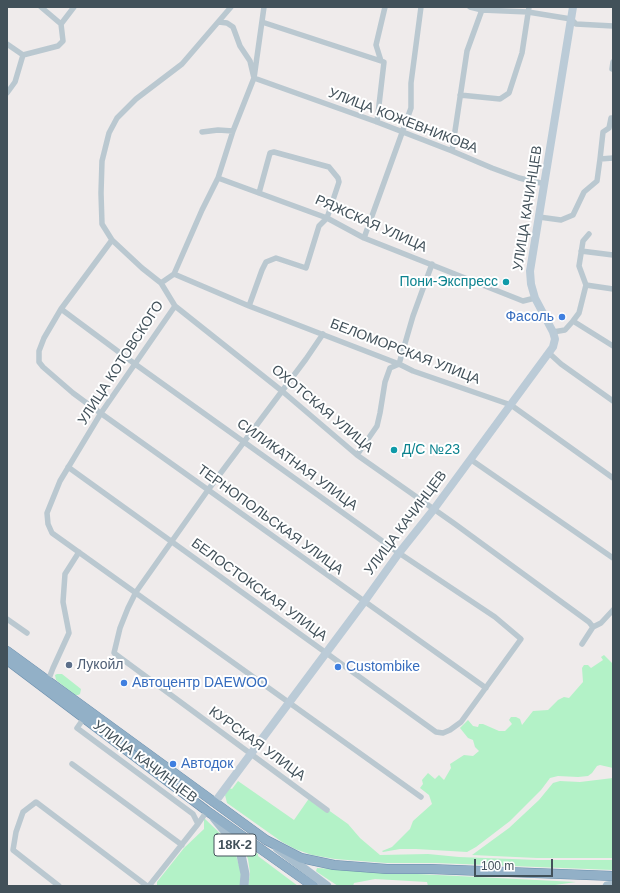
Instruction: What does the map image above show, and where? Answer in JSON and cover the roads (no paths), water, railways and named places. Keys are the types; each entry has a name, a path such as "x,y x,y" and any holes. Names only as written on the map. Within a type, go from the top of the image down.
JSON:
{"highway":[{"path":"7,651 266,840 301,858 334,865 386,869 430,869 613,876"},
{"path":"7,660 207,811 313,886"}],"main road":[{"name":"УЛИЦА КАЧИНЦЕВ","path":"214,802 251,755 288,702 364,602 399,553 434,509 553,347 555,339 554,332 535,298 531,284 530,271 573,7"},
{"name":"18К-2","path":"207,811 232,840 241,855 245,874 244,886"},
{"path":"266,840 327,886"},
{"path":"607,886 613,885"}],"street":[{"path":"7,44 23,55 58,46 63,41 61,24 41,7"},
{"path":"61,24 74,7"},
{"path":"161,283 142,268 112,240 102,224 102,161 109,133 117,118 136,99 182,64 231,7"},
{"path":"174,274 202,210 218,178 233,131 254,78 264,7"},
{"path":"377,122 384,62 381,61 376,44 385,7"},
{"path":"364,238 411,108 411,82 420,7"},
{"path":"470,7 528,10 571,19 576,24 613,26"},
{"path":"452,150 467,51 475,26 483,8"},
{"path":"460,94 500,99 509,93 522,53 528,10"},
{"path":"219,22 227,23 233,27 240,46 250,61 254,78"},
{"path":"262,22 381,61"},
{"path":"7,93 15,82 23,55"},
{"path":"612,69 613,62"},
{"name":"УЛИЦА КОЖЕВНИКОВА","path":"254,78 452,150 519,178 544,184"},
{"path":"539,217 561,220 573,215 584,192 597,181 603,132 609,128 611,118"},
{"path":"202,132 218,130 233,131"},
{"path":"249,306 266,262 276,258 306,268 319,226 327,218 339,182 338,178 329,167 274,152 270,153 259,193"},
{"path":"600,160 613,158"},
{"name":"РЯЖСКАЯ УЛИЦА","path":"218,178 327,218 364,238 523,301 535,298"},
{"path":"554,332 564,330 579,313 586,285 579,266 583,241 589,234"},
{"path":"61,309 112,240"},
{"path":"581,252 613,255"},
{"path":"357,455 376,426 380,413 385,382 390,368 399,364 413,316 432,264"},
{"name":"УЛИЦА КОТОВСКОГО","path":"174,274 161,283 175,306 101,413 60,481 47,513 48,524 52,533 421,797"},
{"name":"БЕЛОМОРСКАЯ УЛИЦА","path":"174,274 249,306 399,364 413,371 512,404 613,478"},
{"path":"586,285 613,289"},
{"name":"ОХОТСКАЯ УЛИЦА","path":"175,306 282,391 357,455 434,509 589,622 593,627"},
{"name":"СИЛИКАТНАЯ УЛИЦА","path":"61,309 135,364 399,553 495,617 521,639 486,688"},
{"name":"ТЕРНОПОЛЬСКАЯ УЛИЦА","path":"61,309 44,338 39,351 39,362 43,367 73,393 486,688"},
{"path":"573,321 613,346"},
{"path":"136,592 208,490 323,334"},
{"path":"549,353 561,364 613,401"},
{"path":"470,458 613,558"},
{"name":"БЕЛОСТОКСКАЯ УЛИЦА","path":"68,467 436,732 450,730 461,722 486,688"},
{"path":"48,681 69,633 63,602 65,574 79,552"},
{"name":"КУРСКАЯ УЛИЦА","path":"136,592 120,628 114,653 327,810"},
{"path":"582,644 593,627 601,623 613,610"},
{"path":"7,619 27,633"},
{"name":"УЛИЦА КАЧИНЦЕВ","path":"84,718 77,728 193,814 198,824 148,886"},
{"path":"72,764 182,845"},
{"path":"59,886 13,850 16,832 23,812 36,802 148,886"},
{"path":"198,824 207,811"}],"place":[{"name":"Пони-Экспресс","path":"506,282"},
{"name":"Фасоль","path":"562,317"},
{"name":"Д/С №23","path":"394,450"},
{"name":"Лукойл","path":"69,665"},
{"name":"Custombike","path":"338,667"},
{"name":"Автоцентр DAEWOO","path":"124,683"},
{"name":"Автодок","path":"173,764"}]}
